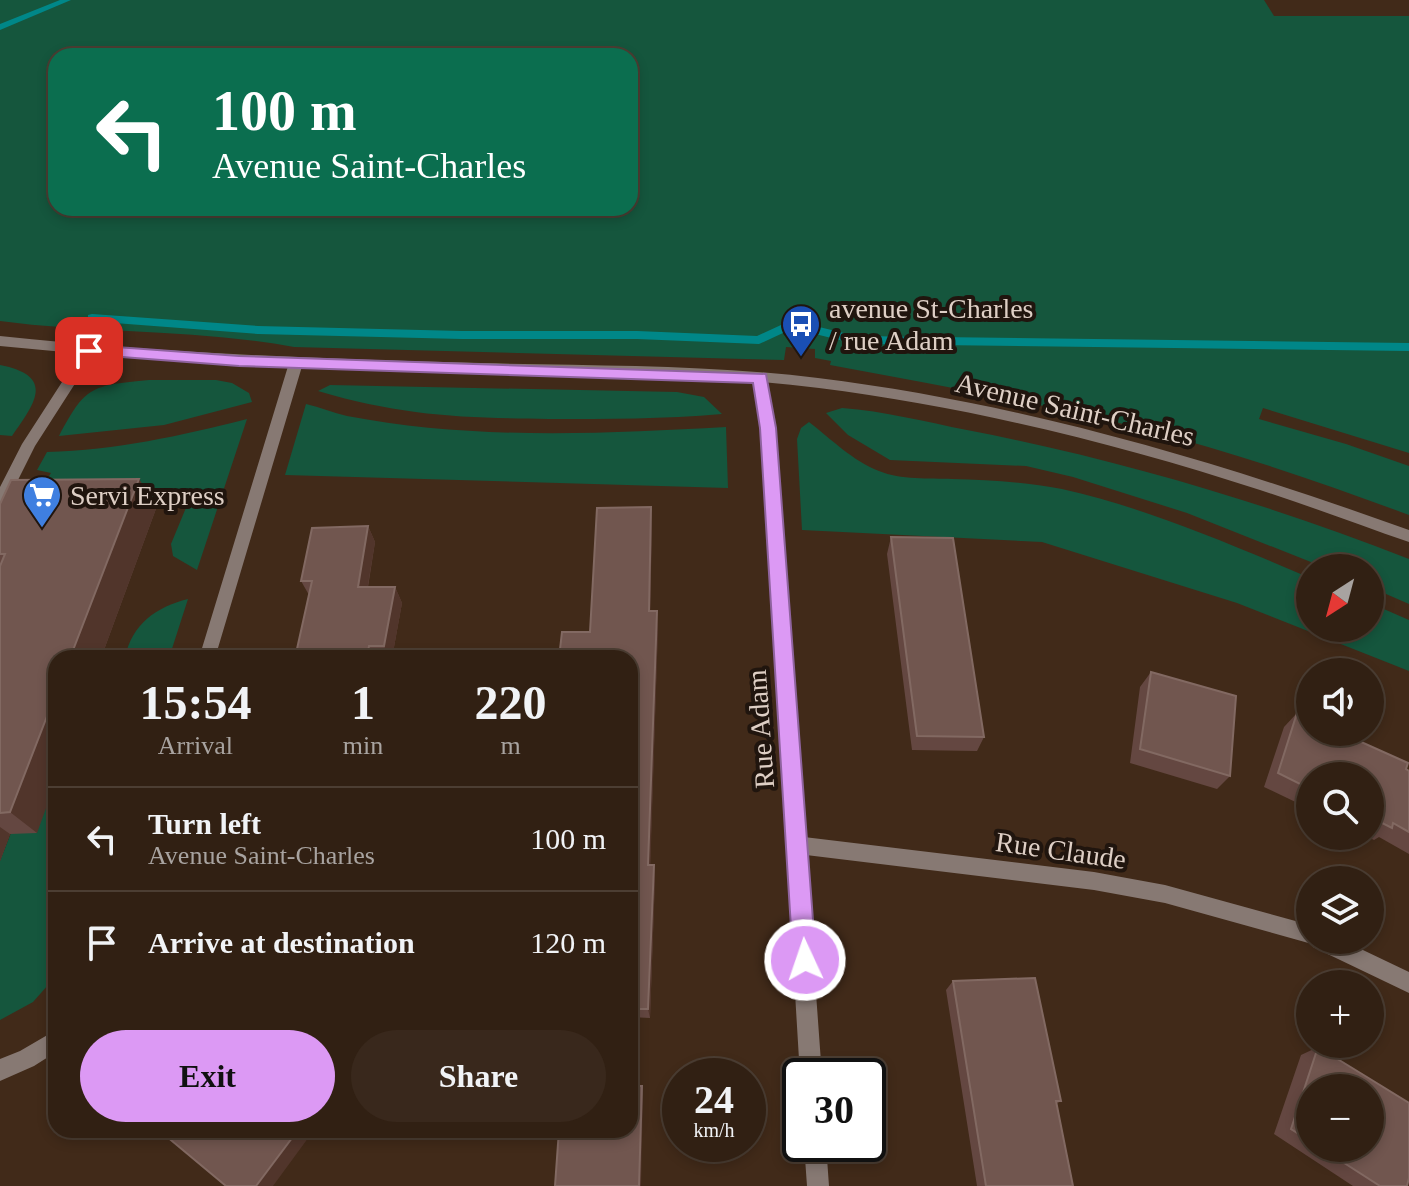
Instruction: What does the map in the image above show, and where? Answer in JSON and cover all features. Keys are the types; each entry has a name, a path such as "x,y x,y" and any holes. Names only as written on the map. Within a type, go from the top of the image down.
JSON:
{"street":[{"name":"Avenue Saint-Charles","path":"0,341 89,351 296,363 760,378 904,397 1072,431 1251,481 1409,536"},
{"path":"0,502 29,444 89,351"},
{"path":"209,650 296,363"},
{"name":"Rue Adam","path":"760,378 768,428 810,1058"},
{"name":"Rue Claude","path":"798,845 1094,881 1165,894 1296,931"},
{"path":"1349,954 1409,983"},
{"path":"0,1070 27,1059 48,1045"},
{"path":"816,1162 818,1186"}],"green space":[{"path":"0,0 1264,0 1274,16 1409,16 1409,453 1263,408 1259,419 1409,466 1409,515 1279,469 1180,439 1029,403 830,365 831,361 815,358 815,349 786,347 784,360 294,347 221,337 0,321"},
{"path":"0,365 29,376 36,392 28,413 12,436 0,435"},
{"path":"149,380 216,380 232,383 249,393 252,402 164,425 59,436 76,407 92,391 114,384"},
{"path":"330,385 677,392 704,397 722,414 614,419 460,416 405,411 318,391"},
{"path":"306,404 347,416 394,424 489,432 584,433 726,427 728,488 285,475"},
{"path":"842,408 873,412 1023,442 1191,484 1301,519 1409,559 1409,604 1384,593 1384,554 1296,556 1187,513 1073,477 1026,466 890,460 848,435 826,413"},
{"path":"247,419 197,570 173,556 171,544 190,498 161,496 157,506 30,504 51,473 37,470 47,452 148,441"},
{"path":"809,422 860,462 888,474 1062,489 1157,517 1249,552 1296,572 1296,626 1237,603 1042,542 802,530 797,439 801,428"},
{"path":"188,599 172,650 127,650 140,626 166,607"},
{"path":"1384,609 1409,620 1409,671 1384,661 1384,658 1376,658 1336,642 1384,642"},
{"path":"48,790 48,985 33,1002 0,1020 0,861 11,833"}],"building":[{"path":"139,479 73,650 48,650 48,714 10,812 0,813 0,566 5,554 0,554 0,504 11,480"},
{"path":"651,507 649,611 657,611 648,865 654,865 648,1009 638,1009 638,650 560,650 562,632 590,632 597,508"},
{"path":"368,526 358,587 395,587 384,646 369,646 368,650 297,650 312,581 301,581 312,528"},
{"path":"891,537 953,538 984,737 917,736"},
{"path":"1151,672 1236,696 1230,776 1140,749"},
{"path":"1296,716 1296,746 1370,746 1408,763 1409,832 1393,823 1392,828 1384,824 1384,762 1296,762 1296,782 1278,773"},
{"path":"1035,978 1061,1101 1056,1101 1073,1186 986,1186 953,981"},
{"path":"1314,1058 1336,1058 1362,1074 1309,1074"},
{"path":"638,1086 642,1086 639,1186 555,1186 558,1138 638,1138"},
{"path":"1384,1088 1409,1103 1409,1178 1407,1186 1380,1186 1343,1162 1384,1162"},
{"path":"1296,1114 1296,1132 1291,1129"},
{"path":"168,1138 292,1138 256,1186 226,1186"}],"waterway":[{"path":"0,27 67,0"},
{"path":"92,318 258,330 462,335 637,335 759,340 781,329 811,329 856,340 1409,347"}],"place":[{"name":"avenue St-Charles / rue Adam","path":"801,358"},
{"name":"Servi Express","path":"42,529"}],"route":[{"path":"89,351 334,365 760,378 768,428 805,960"}]}
